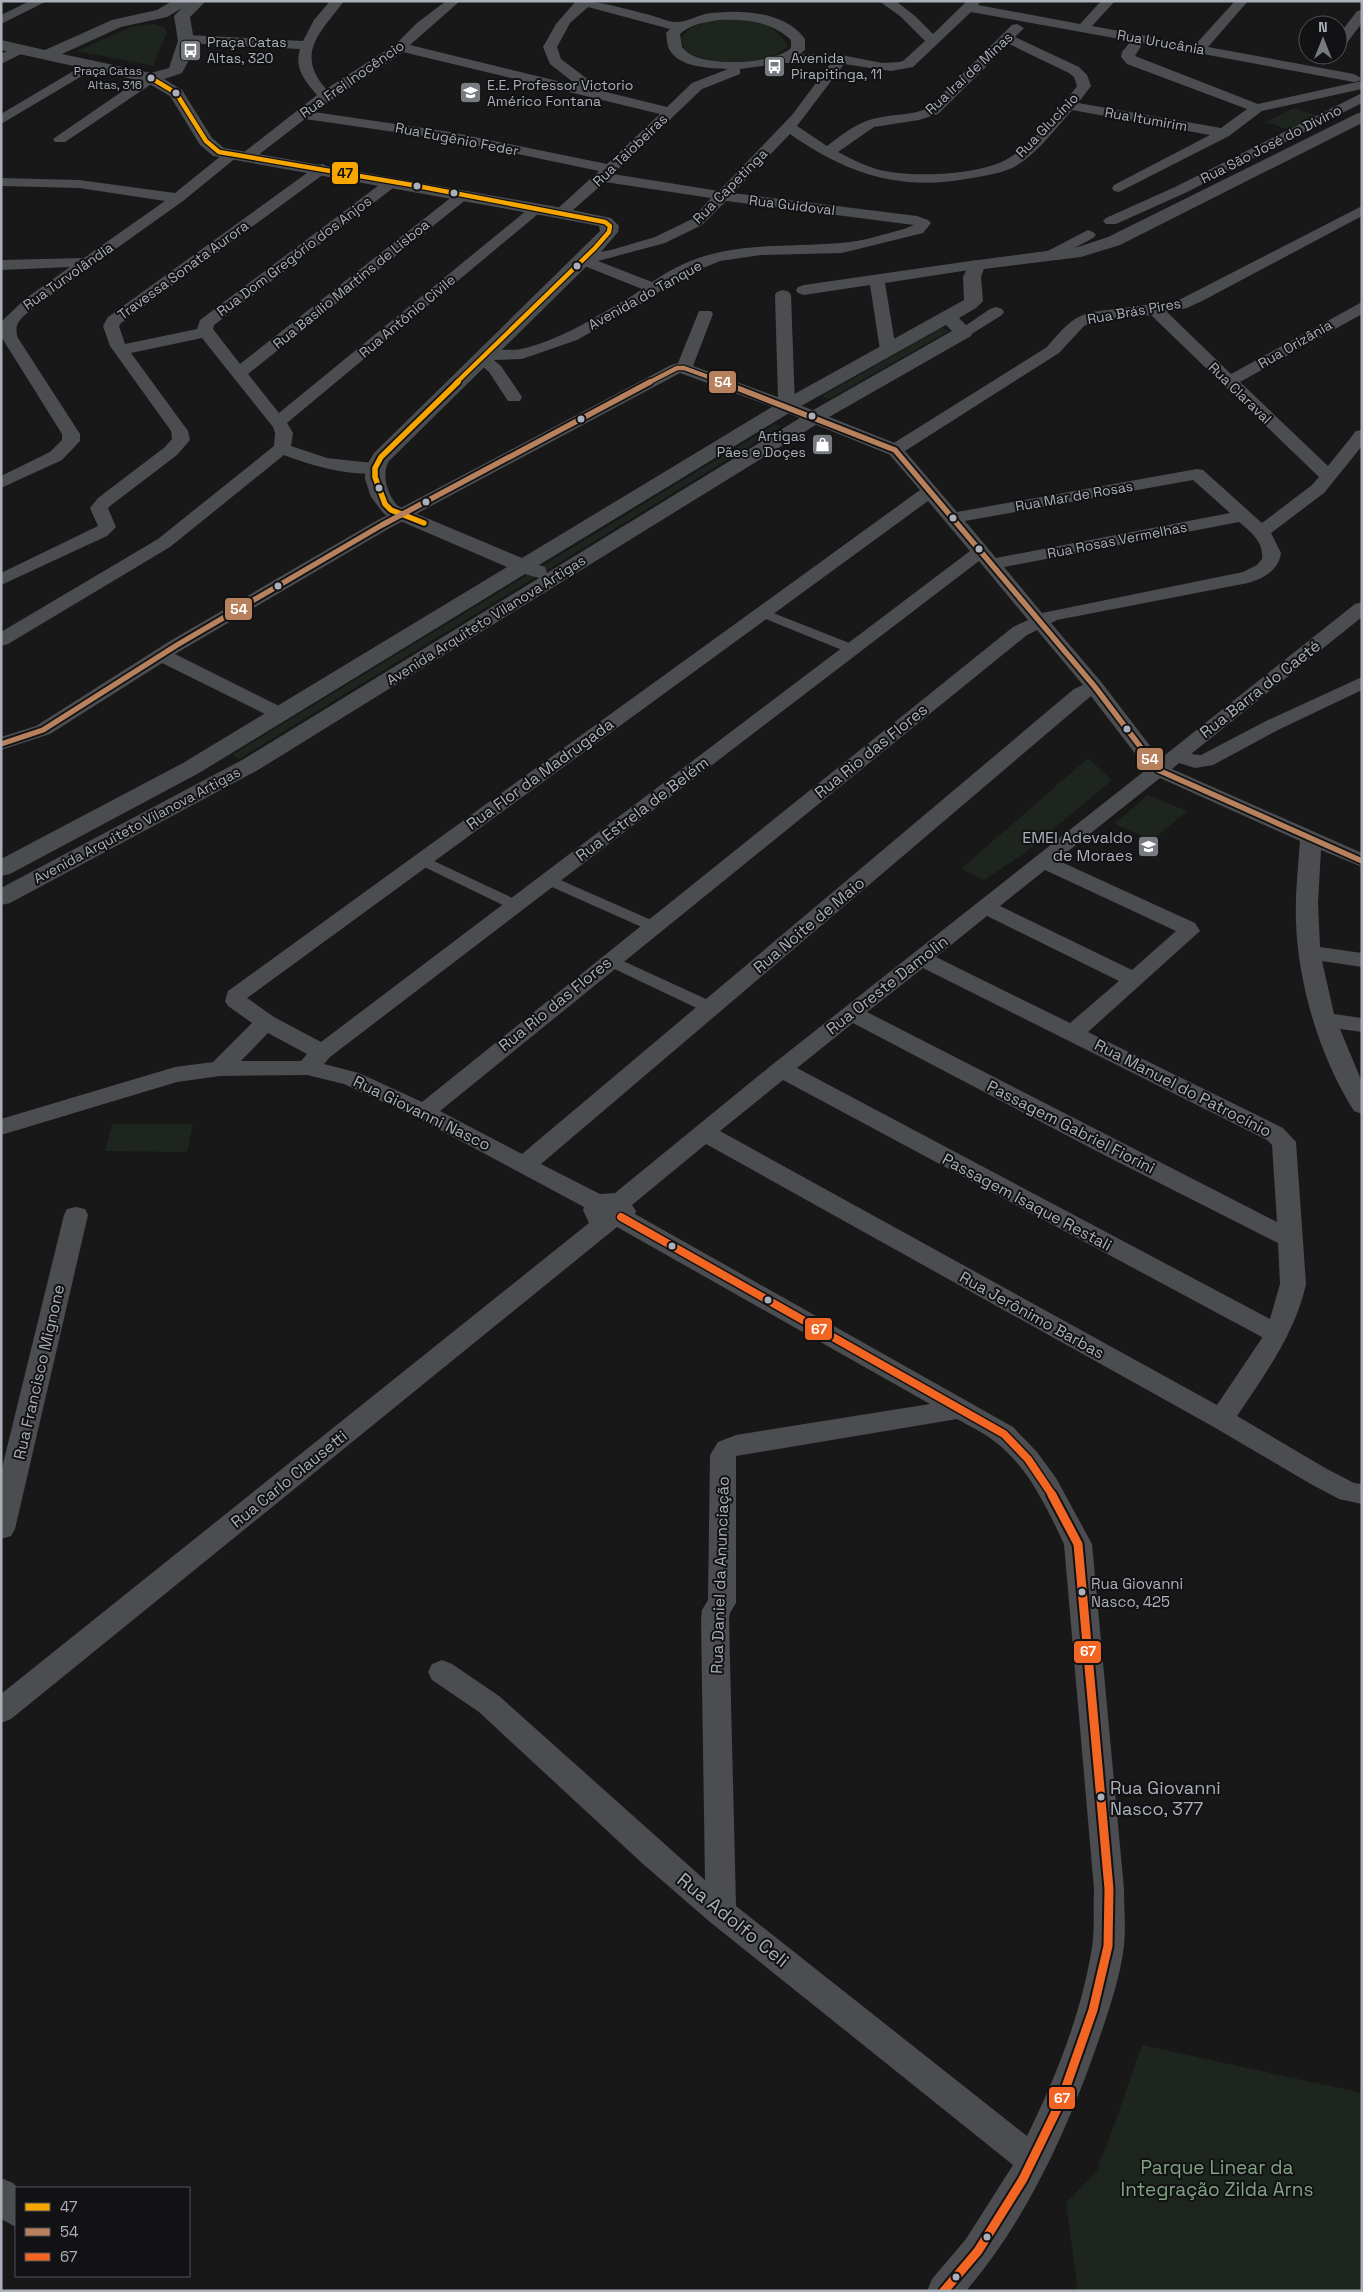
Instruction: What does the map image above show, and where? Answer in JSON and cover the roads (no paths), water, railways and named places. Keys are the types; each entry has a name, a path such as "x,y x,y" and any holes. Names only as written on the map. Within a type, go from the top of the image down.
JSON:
{"main road":[{"path":"49,54 117,23 162,14 183,1"},
{"path":"176,93 176,70 184,32 184,14 199,1"},
{"path":"140,19 166,20 184,32"},
{"path":"1,45 49,54 151,78 176,93 211,147 219,152 322,168 561,213 605,222 610,226 608,232 583,260 380,457 375,468 375,477 384,504 391,510 552,579"},
{"path":"151,78 176,70"},
{"name":"Rua São José do Divino","path":"977,265 1081,252 1099,247 1134,232 1185,196 1362,117"},
{"name":"Avenida Arquiteto Vilanova Artigas","path":"1,869 192,768 787,406 974,301 972,277 977,265"},
{"path":"947,316 964,332"},
{"name":"Avenida Arquiteto Vilanova Artigas","path":"1,898 250,765 815,417 964,332"}],"street":[{"path":"1,20 41,1"},
{"path":"325,96 306,72 304,59 308,45 322,17 338,1"},
{"name":"Rua Frei Inocêncio","path":"240,155 302,114 325,96 401,47 422,26 454,1"},
{"path":"885,1 896,6 914,20 932,41"},
{"path":"1083,28 1109,1"},
{"path":"1199,49 1242,1"},
{"path":"605,96 564,70 550,53 553,39 571,14 586,2 679,27"},
{"path":"765,19 744,4 714,17 679,27 673,33 673,42 675,48 682,55 704,64 752,66 784,59 841,60 887,67 903,66 908,64 972,4"},
{"name":"Rua Urucânia","path":"972,4 1027,18 1199,49 1322,67 1359,87"},
{"path":"1348,32 1362,14"},
{"path":"714,17 736,16 765,19 781,25 795,36 841,60"},
{"name":"Rua Iraí de Minas","path":"827,153 871,124 887,120 916,118 933,111 1027,18"},
{"path":"184,32 308,45"},
{"path":"784,59 794,54 798,48 800,43 795,36"},
{"name":"Rua Glucínio","path":"790,127 827,153 856,168 885,175 948,178 987,170 1014,161 1027,150 1084,86 1080,76 1074,70 1007,38"},
{"path":"1139,38 1129,52 1128,57 1132,61 1257,108"},
{"path":"401,47 671,112"},
{"path":"1,60 20,49"},
{"path":"682,55 685,68 698,86"},
{"name":"Rua Capetinga","path":"583,260 639,247 680,232 697,222 790,127 841,60"},
{"path":"1,120 92,64"},
{"name":"Rua Taiobeiras","path":"561,213 698,86 718,76 752,66"},
{"path":"60,139 151,78"},
{"path":"1158,200 1119,188 1224,133 1257,108 1359,87"},
{"name":"Rua São José do Divino","path":"1111,221 1158,200 1185,196 1359,87"},
{"name":"Rua Itumirim","path":"1068,105 1224,133"},
{"name":"Rua Eugênio Feder","path":"302,114 450,136 606,173"},
{"name":"Rua Turvolândia","path":"1,483 56,456 71,441 71,434 10,338 9,322 17,312 240,155"},
{"name":"Travessa Sonata Aurora","path":"1,580 101,532 107,527 100,508 104,502 171,451 181,440 179,431 121,350 111,326 114,320 322,168"},
{"name":"Rua Guidoval","path":"606,173 724,196 917,221 923,224"},
{"path":"1,182 79,184 178,198"},
{"name":"Rua Dom Gregório dos Anjos","path":"282,448 284,432 278,422 207,332 205,326 211,319 392,182"},
{"name":"Rua Basílio Martins de Lisboa","path":"239,373 463,195"},
{"name":"Rua Antônio Civile","path":"278,422 536,209"},
{"name":"Rua Brás Pires","path":"895,450 1053,350 1070,328 1079,321 1092,317 1181,305 1198,298 1362,210"},
{"name":"Avenida do Tanque","path":"484,357 522,354 571,336 638,299 652,288 688,268 716,257 761,250 842,248 908,233 918,230 923,224"},
{"name":"Rua São José do Divino","path":"1047,257 1088,235"},
{"path":"583,260 652,288"},
{"path":"1,265 88,262"},
{"path":"804,290 878,281 977,265"},
{"path":"878,281 888,350"},
{"path":"783,295 787,406"},
{"name":"Rua Orizânia","path":"1228,382 1362,306"},
{"name":"Rua Claraval","path":"1155,310 1328,476"},
{"name":"Avenida Arquiteto Vilanova Artigas","path":"964,332 996,312"},
{"path":"684,368 705,314"},
{"path":"121,350 207,332"},
{"path":"484,357 514,396"},
{"path":"1,744 43,730 162,655 402,515 677,368 684,368 787,406 895,450 1095,687 1158,770 1362,861"},
{"path":"787,384 807,389 824,386"},
{"path":"1261,532 1318,489 1362,435"},
{"path":"1,640 164,543 282,448 309,458 355,468 375,468"},
{"name":"Rua Rio das Flores","path":"424,1112 652,926 1020,631 1038,620 1052,615 1248,577 1261,572 1270,563 1272,553 1269,542 1261,532 1197,474"},
{"name":"Rua Mar de Rosas","path":"952,518 1197,474"},
{"name":"Rua Flor da Madrugada","path":"314,1060 236,1001 236,996 930,491"},
{"name":"Rua Rosas Vermelhas","path":"985,558 1243,516"},
{"name":"Rua Estrela de Belém","path":"314,1060 852,648 985,558"},
{"name":"Rua Barra do Caeté","path":"1158,770 1362,608"},
{"path":"763,613 852,648"},
{"path":"162,655 280,714"},
{"path":"1176,755 1195,762 1206,761 1273,724 1362,683"},
{"name":"Rua Noite de Maio","path":"524,1165 1081,693 1095,687"},
{"name":"Rua Oreste Damolin","path":"608,1212 780,1069 1158,770"},
{"path":"1311,839 1307,890 1309,952 1325,1020 1359,1096"},
{"path":"421,860 515,906"},
{"path":"1042,861 1189,930 1189,933 1133,979 1073,1033"},
{"path":"549,880 652,926"},
{"path":"985,907 1133,979"},
{"path":"1309,952 1362,960"},
{"name":"Rua Manuel do Patrocínio","path":"921,958 1280,1137 1284,1142 1293,1284 1290,1304 1267,1349 1221,1420"},
{"path":"610,960 711,1008"},
{"name":"Passagem Gabriel Fiorini","path":"851,1013 1114,1150 1291,1239"},
{"path":"1325,1020 1362,1025"},
{"path":"220,1069 266,1022"},
{"name":"Rua Giovanni Nasco","path":"1,1127 175,1075 314,1060 424,1112 524,1165 962,1409 1004,1434 1027,1456 1058,1503 1078,1544 1109,1890 1108,1946 1094,2010 1061,2101 1023,2179 978,2252 944,2291"},
{"name":"Passagem Isaque Restali","path":"780,1069 1275,1333"},
{"name":"Rua Jerônimo Barbas","path":"703,1132 1221,1420 1318,1476 1349,1492 1362,1494"},
{"name":"Rua Carlo Clausetti","path":"1,1711 575,1246 608,1212"},
{"name":"Rua Francisco Mignone","path":"1,1530 76,1215"},
{"name":"Rua Daniel da Anunciação","path":"721,1912 715,1619 716,1610 722,1603 723,1455 727,1449 736,1445 962,1409"},
{"name":"Rua Adolfo Celi","path":"442,1672 489,1704 654,1855 721,1912 1032,2160"},
{"path":"1,2194 15,2210"}],"place":[{"name":"Praça Catas Altas, 320","path":"191,50"},
{"name":"Avenida Pirapitinga, 11","path":"775,66"},
{"name":"Praça Catas Altas, 316","path":"151,78"},
{"name":"E.E. Professor Victorio Américo Fontana","path":"471,93"},
{"name":"Artigas Pães e Doçes","path":"822,444"},
{"name":"EMEI Adevaldo de Moraes","path":"1149,846"},
{"name":"Rua Giovanni Nasco, 425","path":"1082,1592"},
{"name":"Rua Giovanni Nasco, 377","path":"1101,1797"}],"park label":[{"name":"Parque Linear da Integração Zilda Arns","path":"1217,2178"}]}
